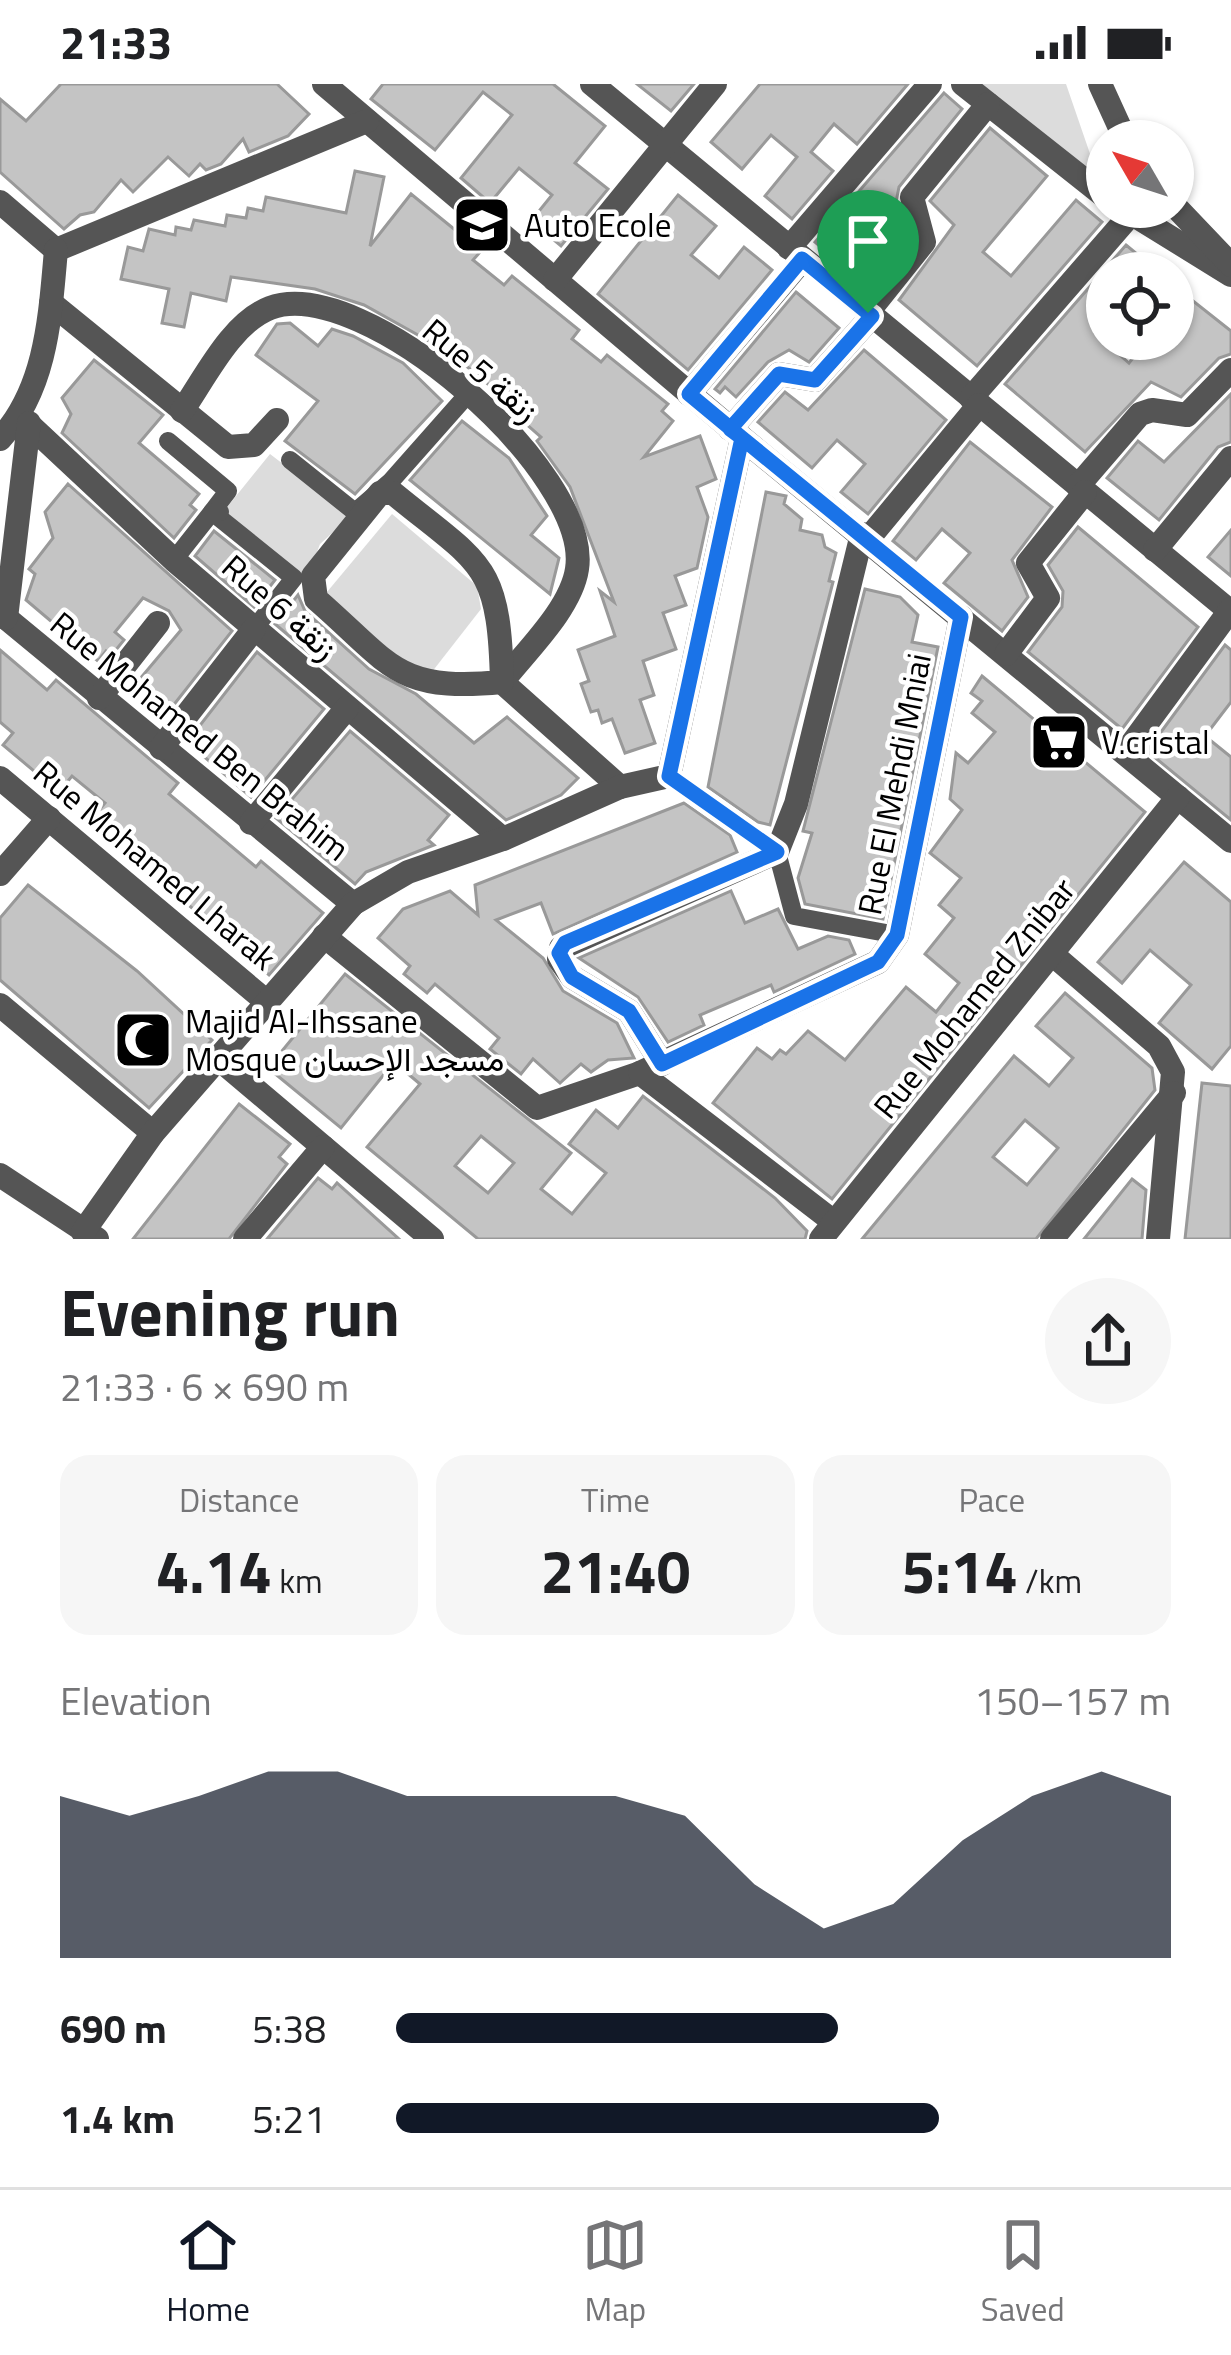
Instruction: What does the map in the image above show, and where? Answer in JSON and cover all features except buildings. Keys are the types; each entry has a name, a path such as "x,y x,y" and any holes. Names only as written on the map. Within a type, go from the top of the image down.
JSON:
{"street":[{"path":"324,84 689,394 1231,841"},
{"path":"592,84 1230,611 1125,753"},
{"path":"555,280 715,84"},
{"path":"689,394 930,84"},
{"path":"963,84 1086,181"},
{"path":"1100,84 1116,120"},
{"path":"669,776 736,433 779,374 815,380 870,314 924,242 912,197 988,104"},
{"path":"0,202 56,250 367,121"},
{"path":"1194,227 1231,265"},
{"path":"897,935 794,916 777,852 796,804 865,537 1112,228"},
{"path":"1155,228 1231,275"},
{"name":"Rue Mohamed Ben Brahim","path":"56,250 46,343 25,420 3,616 353,904"},
{"path":"51,303 214,440 239,449 254,445 277,420"},
{"name":"Rue 5 زنقة","path":"182,411 242,328 284,305 336,310 370,323 468,394 537,464 576,536 578,570 566,596 502,682"},
{"path":"1006,654 1048,598 1028,563 1140,415 1152,410 1187,415 1231,370"},
{"path":"290,460 355,512 391,481 468,394"},
{"path":"0,440 25,420"},
{"name":"Rue 6 زنقة","path":"25,420 174,560 503,839"},
{"path":"168,441 228,491 174,560"},
{"path":"1155,550 1231,458"},
{"path":"502,682 500,610 488,579 476,562 393,493 380,493 313,576 316,599 406,677 444,687 502,682 620,787"},
{"path":"161,748 293,578 216,512"},
{"name":"Rue El Mehdi Mniai","path":"324,936 537,1108 651,1069 878,962 897,935 961,617"},
{"path":"98,698 158,623"},
{"path":"251,823 346,708"},
{"path":"0,1175 90,1236 153,1133 324,936 353,904 408,872 503,839 620,787 669,776 777,852"},
{"name":"Rue Mohamed Lharak","path":"0,778 267,1002"},
{"name":"Rue Mohamed Znibar","path":"827,1231 1178,797"},
{"path":"0,874 49,818"},
{"path":"777,852 561,948 560,959 572,977 629,1011 651,1069 827,1231"},
{"path":"1052,954 1159,1046 1173,1072 1175,1091 1158,1239"},
{"path":"0,1005 153,1133"},
{"path":"219,1059 432,1239"},
{"path":"1052,1239 1175,1091"},
{"path":"245,1239 323,1147"}],"shaded area":[{"path":"971,84 1066,84 1086,142 1086,168"},
{"path":"270,454 351,516 320,544 306,581 224,511"},
{"path":"392,514 477,586 481,609 428,677 418,679 322,598"}],"place":[{"name":"Auto Ecole","path":"482,225"},
{"name":"V.cristal","path":"1059,742"},
{"name":"Majid Al-Ihssane Mosque مسجد الإحسان","path":"143,1040"}],"route":[{"path":"868,313 802,259 689,394 730,429 742,438 868,539 961,617 897,935 878,962 662,1064 629,1011 572,977 559,953 565,943 777,852 669,776 742,438 730,429 779,374 809,382 821,375 872,316 868,313"}]}
